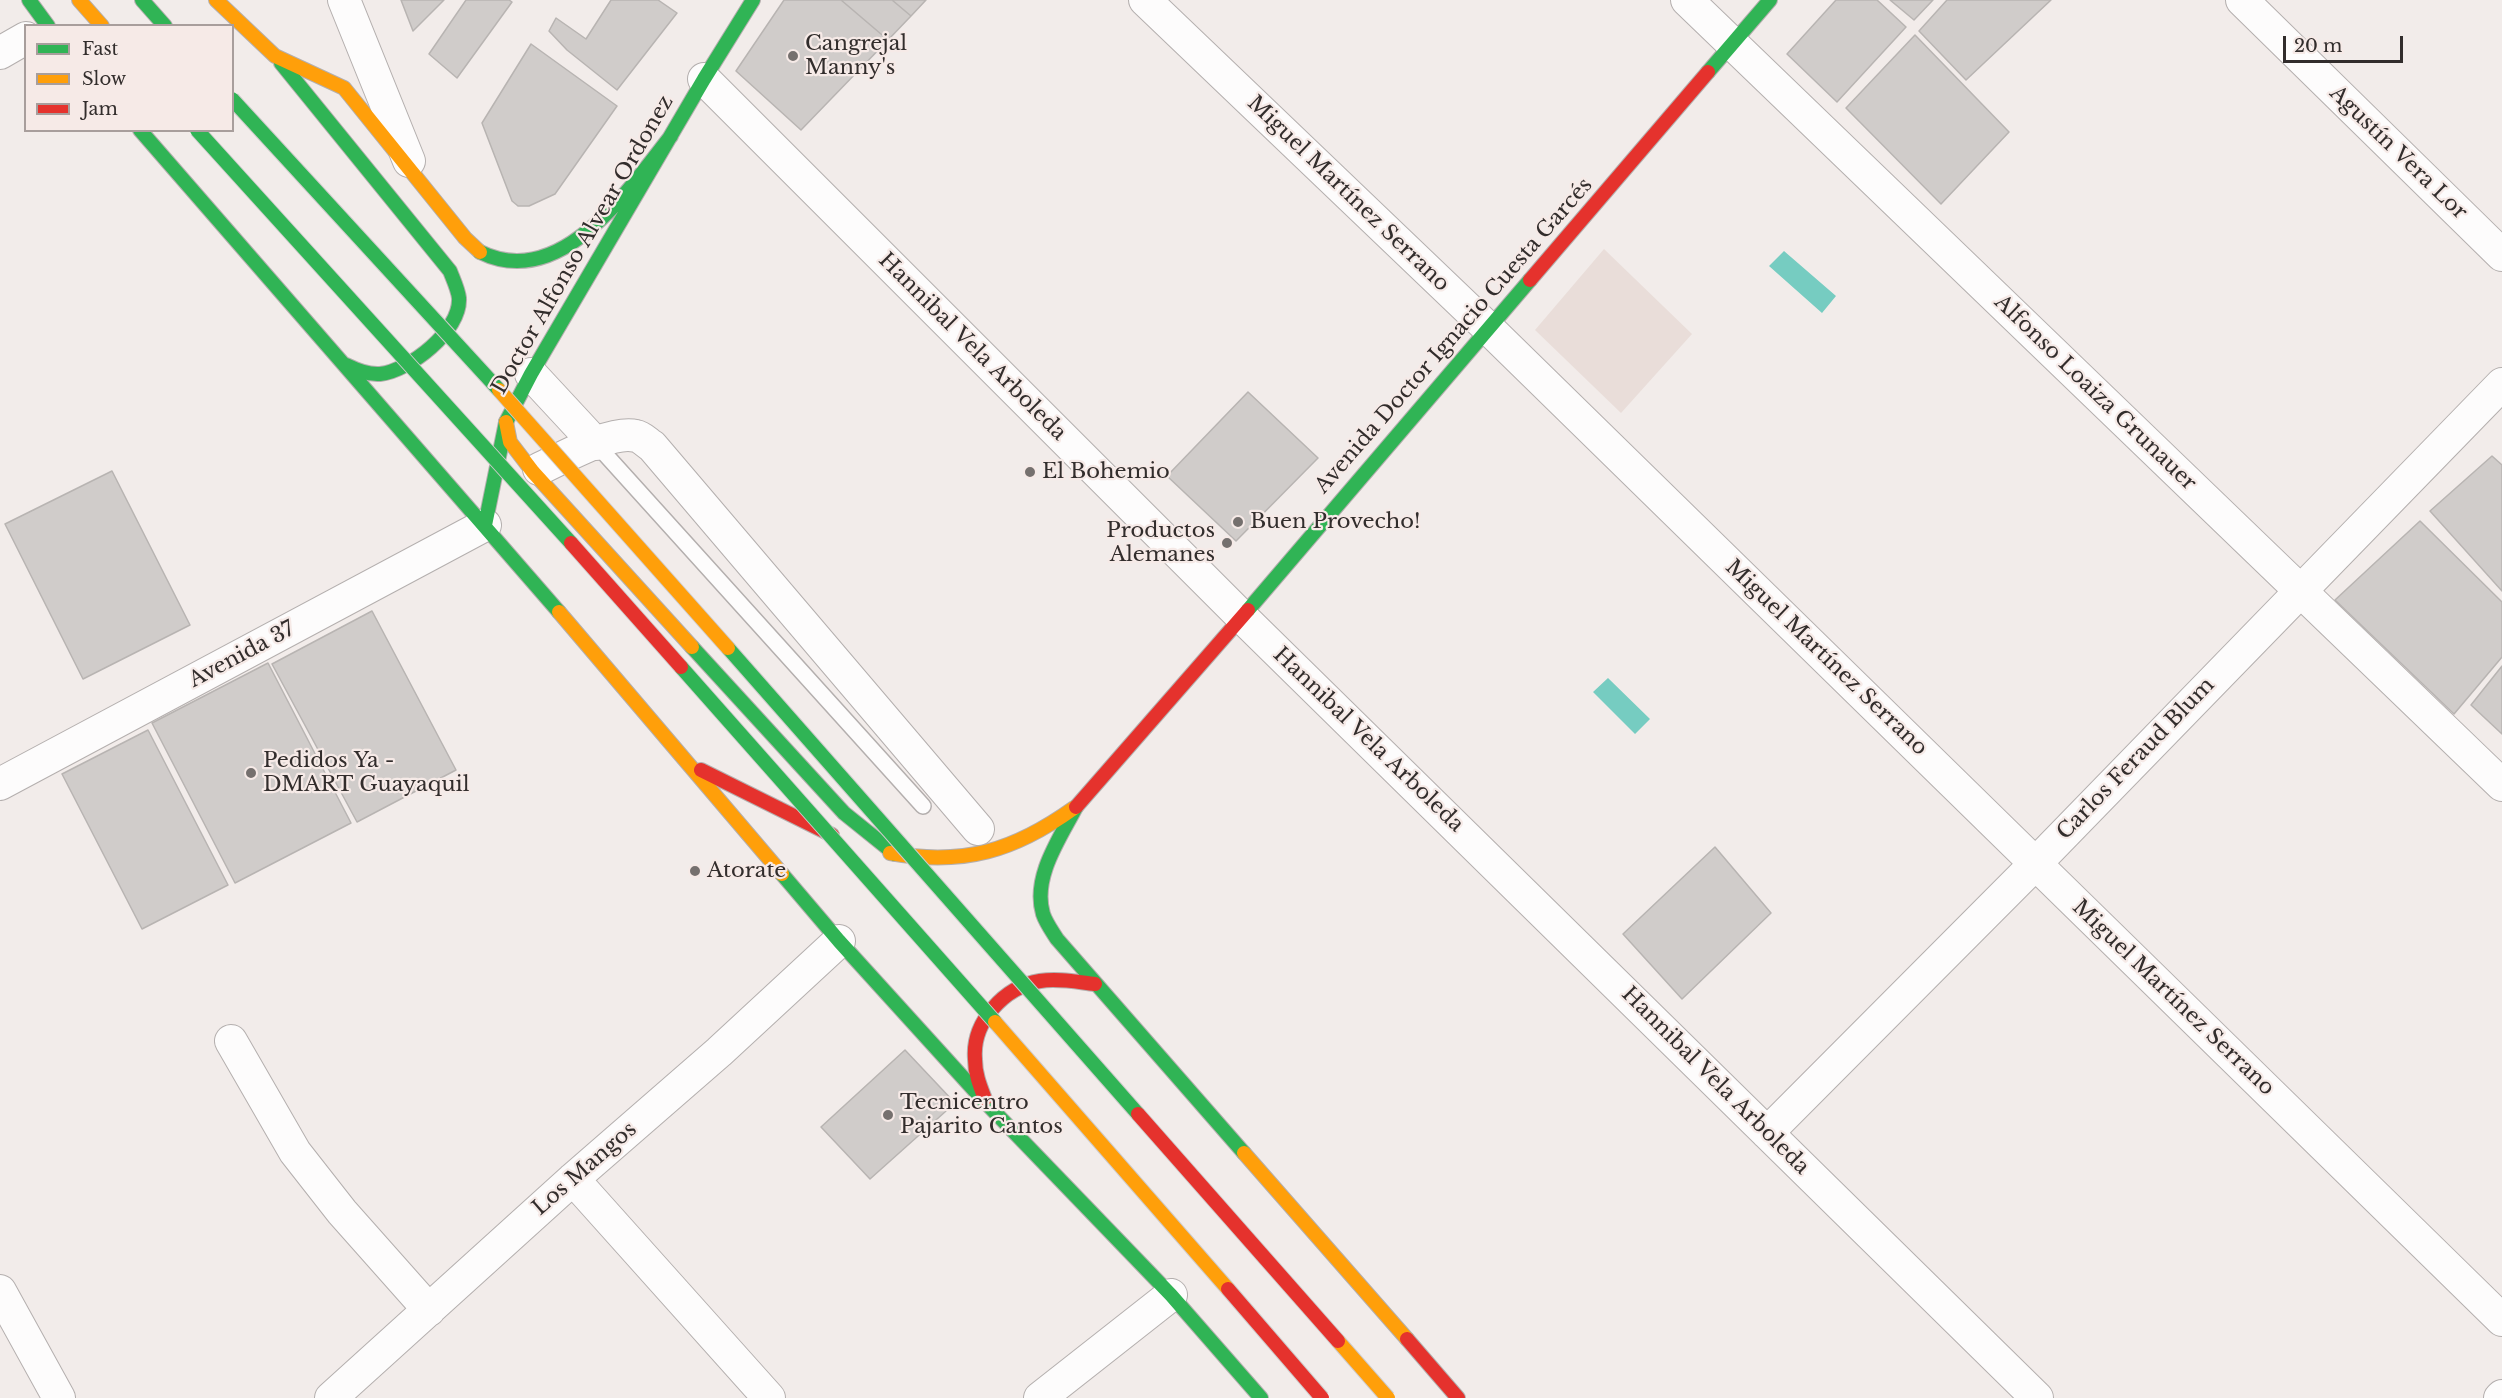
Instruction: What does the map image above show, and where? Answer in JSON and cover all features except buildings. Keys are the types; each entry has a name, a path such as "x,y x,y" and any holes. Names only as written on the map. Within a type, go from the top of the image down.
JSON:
{"main road":[{"path":"29,0 47,24"},
{"path":"142,0 163,24"},
{"path":"216,0 275,56 450,271 459,298 455,315 444,336 400,370 378,374 360,371 344,364"},
{"name":"Doctor Alfonso Alvear Ordonez","path":"485,525 506,422 531,374 704,79 753,0"},
{"name":"Avenida Doctor Ignacio Cuesta Garcés","path":"1076,807 1242,617 1770,0"},
{"path":"80,1 100,24"},
{"path":"275,56 344,88 465,238 481,252 502,260 527,261 560,251 596,226 671,136"},
{"path":"234,101 561,458 1388,1398"},
{"path":"142,132 485,525 839,941 986,1102 1171,1295 1257,1395"},
{"path":"199,132 527,494 1111,1152 1322,1398"},
{"path":"506,422 510,441 532,471 844,813 895,854"},
{"path":"689,763 815,828 850,842 895,854 962,859 982,855 1024,841 1043,831 1076,807"},
{"path":"1076,807 1041,885 1043,913 1057,939 1458,1398"},
{"path":"986,1102 976,1072 974,1049 980,1027 995,1003 1012,991 1036,981 1053,980 1095,984"}],"street":[{"path":"344,0 415,176"},
{"name":"Miguel Martínez Serrano","path":"1145,0 1488,328 2502,1320"},
{"name":"Alfonso Loaiza Grunauer","path":"1687,0 2502,785"},
{"name":"Agustín Vera Lor","path":"2242,0 2502,255"},
{"path":"0,53 24,40"},
{"name":"Hannibal Vela Arboleda","path":"704,79 1242,617 2037,1398"},
{"path":"531,374 596,444"},
{"name":"Carlos Feraud Blum","path":"1767,1132 2036,863 2502,384"},
{"path":"532,471 596,444 624,435 639,436 652,446 978,829"},
{"name":"Avenida 37","path":"0,784 485,525"},
{"name":"Los Mangos","path":"331,1398 573,1179 719,1052 839,941"},
{"path":"231,1041 295,1152 342,1212 429,1310"},
{"path":"573,1179 769,1398"},
{"path":"0,1291 59,1398"},
{"path":"1052,1389 1171,1295"}],"lane":[{"path":"596,444 923,806"}],"shaded area":[{"path":"1604,249 1692,334 1621,413 1535,330"}],"water":[{"path":"1784,251 1836,296 1822,313 1769,266"},
{"path":"1608,678 1650,719 1635,734 1593,692"}],"traffic: fast":[{"path":"29,0 47,24"},
{"path":"142,0 163,24"},
{"path":"485,525 506,422 531,374 704,79 753,0"},
{"path":"1708,72 1770,0"},
{"path":"281,63 450,271 457,288 459,298 452,323 431,347 405,366 375,374 344,364"},
{"path":"234,101 499,390"},
{"path":"142,132 559,612"},
{"path":"199,132 571,543"},
{"path":"480,252 510,261 538,258 565,247 590,229 613,207 671,136"},
{"path":"1248,610 1530,280"},
{"path":"692,647 844,813 895,854"},
{"path":"728,648 1138,1114"},
{"path":"681,667 995,1022"},
{"path":"1076,807 1044,872 1041,900 1046,921 1057,939 1244,1153"},
{"path":"782,874 839,941 986,1103 1171,1295 1261,1398"}],"traffic: slow":[{"path":"79,0 100,24"},
{"path":"216,0 275,56 344,88 465,238 480,252"},
{"path":"499,390 728,648"},
{"path":"506,422 510,442 533,472 692,647"},
{"path":"559,612 782,874"},
{"path":"890,853 942,858 987,852 1030,835 1074,808"},
{"path":"995,1022 1228,1289"},
{"path":"1244,1153 1407,1339"},
{"path":"1338,1341 1388,1398"}],"traffic: jam":[{"path":"1530,280 1708,72"},
{"path":"571,543 681,667"},
{"path":"1076,807 1248,610"},
{"path":"701,770 832,835"},
{"path":"985,1099 976,1070 975,1045 979,1032 993,1008 1014,991 1040,981 1061,980 1095,984"},
{"path":"1138,1114 1338,1341"},
{"path":"1228,1289 1322,1398"},
{"path":"1407,1339 1458,1398"}],"place":[{"name":"Cangrejal Manny's","path":"793,56"},
{"name":"El Bohemio","path":"1030,472"},
{"name":"Buen Provecho!","path":"1238,522"},
{"name":"Productos Alemanes","path":"1227,543"},
{"name":"Pedidos Ya - DMART Guayaquil","path":"251,773"},
{"name":"Atorate","path":"695,871"},
{"name":"Tecnicentro Pajarito Cantos","path":"888,1115"}]}
